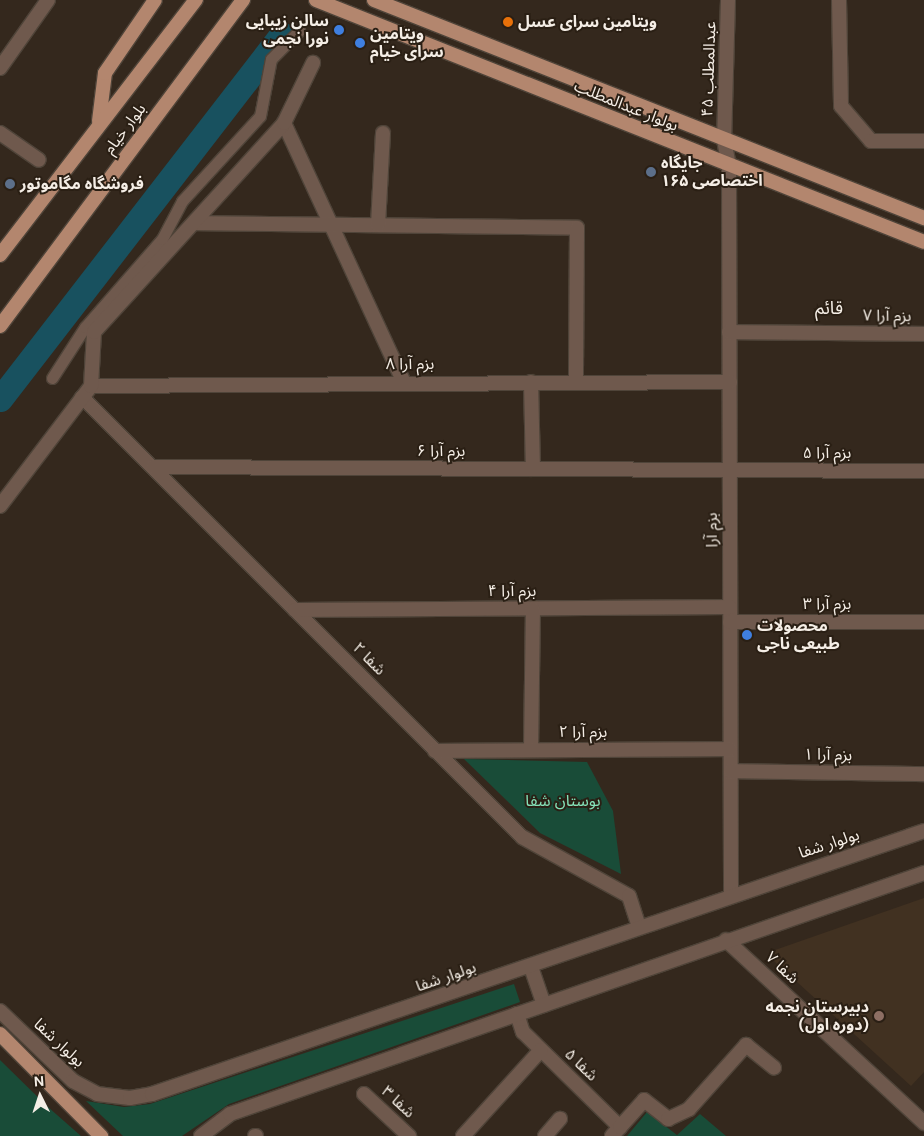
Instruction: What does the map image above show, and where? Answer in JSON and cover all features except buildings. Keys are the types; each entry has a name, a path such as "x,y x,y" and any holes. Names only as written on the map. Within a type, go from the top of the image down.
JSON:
{"main road":[{"path":"99,121 105,72 155,0"},
{"name":"بلوار خیام","path":"0,255 99,121 196,0"},
{"name":"بلوار خیام","path":"0,326 243,0"},
{"name":"بولوار عبدالمطلب","path":"316,0 924,242"},
{"name":"بولوار عبدالمطلب","path":"374,0 394,4 724,140 924,218"},
{"path":"0,1035 101,1136"}],"street":[{"path":"0,68 48,0"},
{"name":"عبدالمطلب ۴۵","path":"728,0 724,140 729,165"},
{"path":"839,0 841,106 871,141 924,141"},
{"path":"52,378 85,327 162,239 182,201 260,116 271,59 299,31"},
{"path":"0,506 86,391 94,332 284,123 313,62"},
{"path":"284,123 403,382"},
{"path":"0,133 40,160"},
{"path":"378,225 383,133"},
{"name":"بزم آرا","path":"729,165 731,895"},
{"path":"194,223 577,228 576,382"},
{"name":"بزم آرا ۷","path":"729,332 924,334"},
{"name":"بزم آرا ۸","path":"86,391 403,382 730,382"},
{"path":"531,382 533,469"},
{"name":"شفا ۲","path":"86,391 153,467 522,837 629,896 639,927"},
{"name":"بزم آرا ۶","path":"153,467 730,470"},
{"name":"بزم آرا ۵","path":"730,470 924,471"},
{"name":"بزم آرا ۴","path":"295,610 730,607"},
{"path":"531,750 533,609"},
{"name":"بزم آرا ۳","path":"730,622 924,622"},
{"name":"بزم آرا ۲","path":"435,751 730,749"},
{"name":"بزم آرا ۱","path":"730,771 924,774"},
{"name":"بولوار شفا","path":"0,1011 73,1081 97,1094 130,1098 152,1094 531,967 731,895 924,831"},
{"path":"201,1136 230,1114 726,940 924,873"},
{"name":"شفا ۷","path":"726,940 924,1123"},
{"path":"531,967 544,1005"},
{"name":"شفا ۵","path":"517,1014 523,1032 616,1131"},
{"path":"616,1131 644,1100 668,1119 689,1109 746,1045 774,1068"},
{"path":"464,1136 541,1050"},
{"name":"شفا ۳","path":"364,1094 409,1136"},
{"path":"545,1136 560,1119"}],"shaded area":[{"name":"دبیرستان نجمه (دوره اول)","path":"924,898 924,1072 911,1086 774,961 775,950"}],"green space":[{"name":"بوستان شفا","path":"464,759 587,762 613,811 621,874 540,833"},
{"path":"514,984 520,1002 229,1104 182,1136 123,1136 86,1101 124,1107 150,1104"},
{"path":"0,1060 48,1107 81,1136 0,1136"},
{"path":"647,1112 677,1135 700,1114 726,1136 627,1136"}],"waterway":[{"path":"0,399 282,34"}],"place":[{"name":"ویتامین سرای عسل","path":"508,22"},
{"name":"سالن زیبایی نورا نجمی","path":"339,30"},
{"name":"ویتامین سرای خیام","path":"360,43"},
{"name":"جایگاه اختصاصی ۱۶۵","path":"651,172"},
{"name":"فروشگاه مگاموتور","path":"10,184"},
{"name":"محصولات طبیعی ناجی","path":"747,635"},
{"name":"دبیرستان نجمه (دوره اول)","path":"879,1016"}],"district":[{"name":"قائم","path":"829,308"}]}
